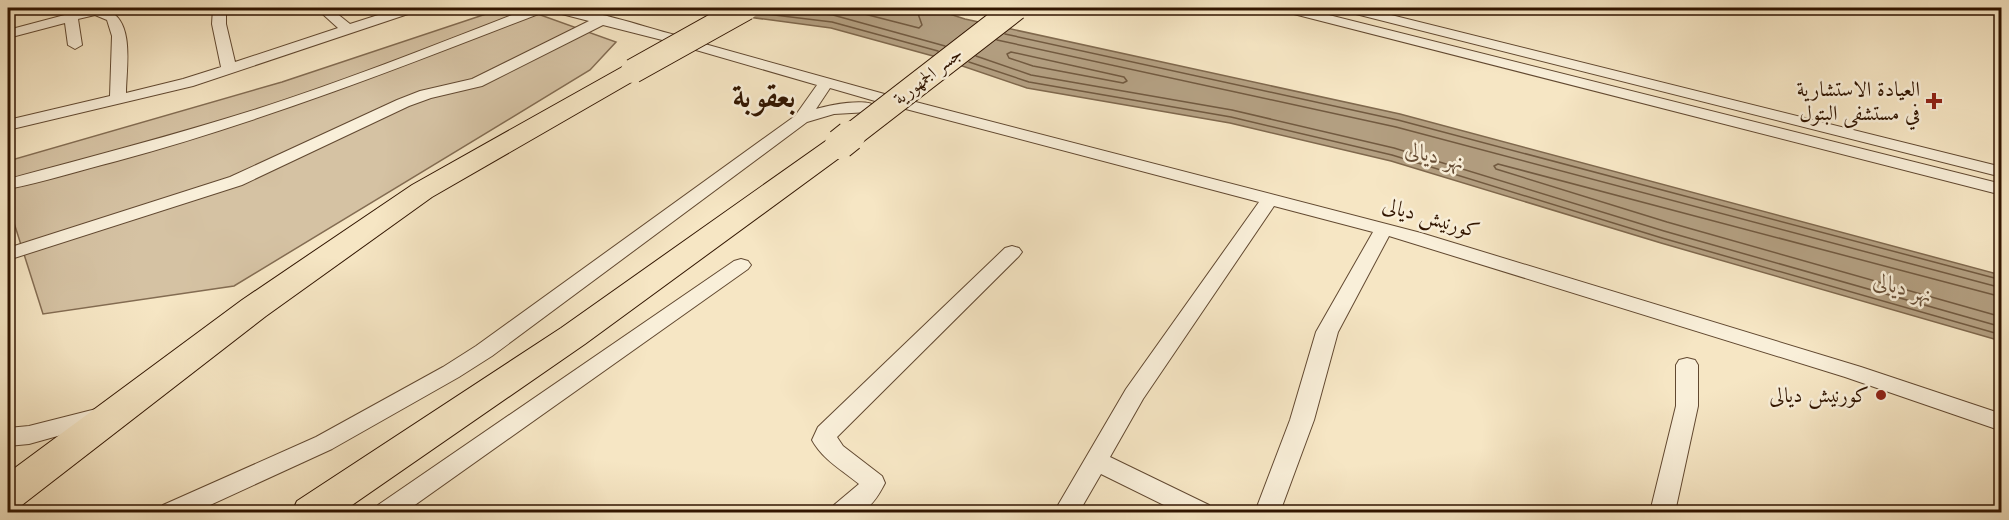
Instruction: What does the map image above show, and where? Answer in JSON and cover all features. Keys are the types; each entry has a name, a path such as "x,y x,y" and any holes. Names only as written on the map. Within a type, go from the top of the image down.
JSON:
{"main road":[{"path":"8,494 254,308 422,191 746,8"},
{"name":"جسر الجمهورية","path":"312,513 573,336 840,144 1016,8"}],"street":[{"path":"219,8 219,24 229,69"},
{"path":"322,8 348,29"},
{"path":"8,125 188,83 412,8"},
{"path":"8,184 196,133 298,100 389,68 541,8"},
{"path":"555,8 674,39"},
{"path":"1287,8 2001,190"},
{"path":"1349,8 2001,172"},
{"path":"8,34 101,9 113,18 119,36 118,101"},
{"path":"71,17 75,45"},
{"path":"8,254 236,181 403,103 426,94 477,83 604,19"},
{"path":"172,513 363,423 468,361 801,119 832,109 876,103 826,83 694,45"},
{"path":"801,119 826,83"},
{"name":"كورنيش ديالى","path":"906,107 929,110 1384,229 1853,372 2001,423"},
{"path":"1066,513 1134,395 1270,199"},
{"path":"1267,513 1302,420 1327,332 1384,229"},
{"path":"843,513 865,495 873,483 861,469 834,454 824,440 826,433 1012,252"},
{"path":"387,513 741,265"},
{"path":"1662,513 1687,405 1687,365"},
{"path":"8,437 28,435 117,411"},
{"path":"1096,461 1200,513"}],"shaded area":[{"path":"504,8 521,8 616,42 590,70 234,286 43,314 8,204 8,161 282,82"}],"water":[{"name":"نهر ديالى","path":"741,8 931,8 965,19 1400,114 2001,275 2001,341 1661,243 1391,161 1230,123 1027,88 933,56 831,28 748,17"}],"place":[{"name":"العيادة الاستشارية في مستشفى البتول","path":"1934,101"},
{"name":"كورنيش ديالى","path":"1881,395"}],"district":[{"name":"بعقوبة","path":"764,96"}]}
